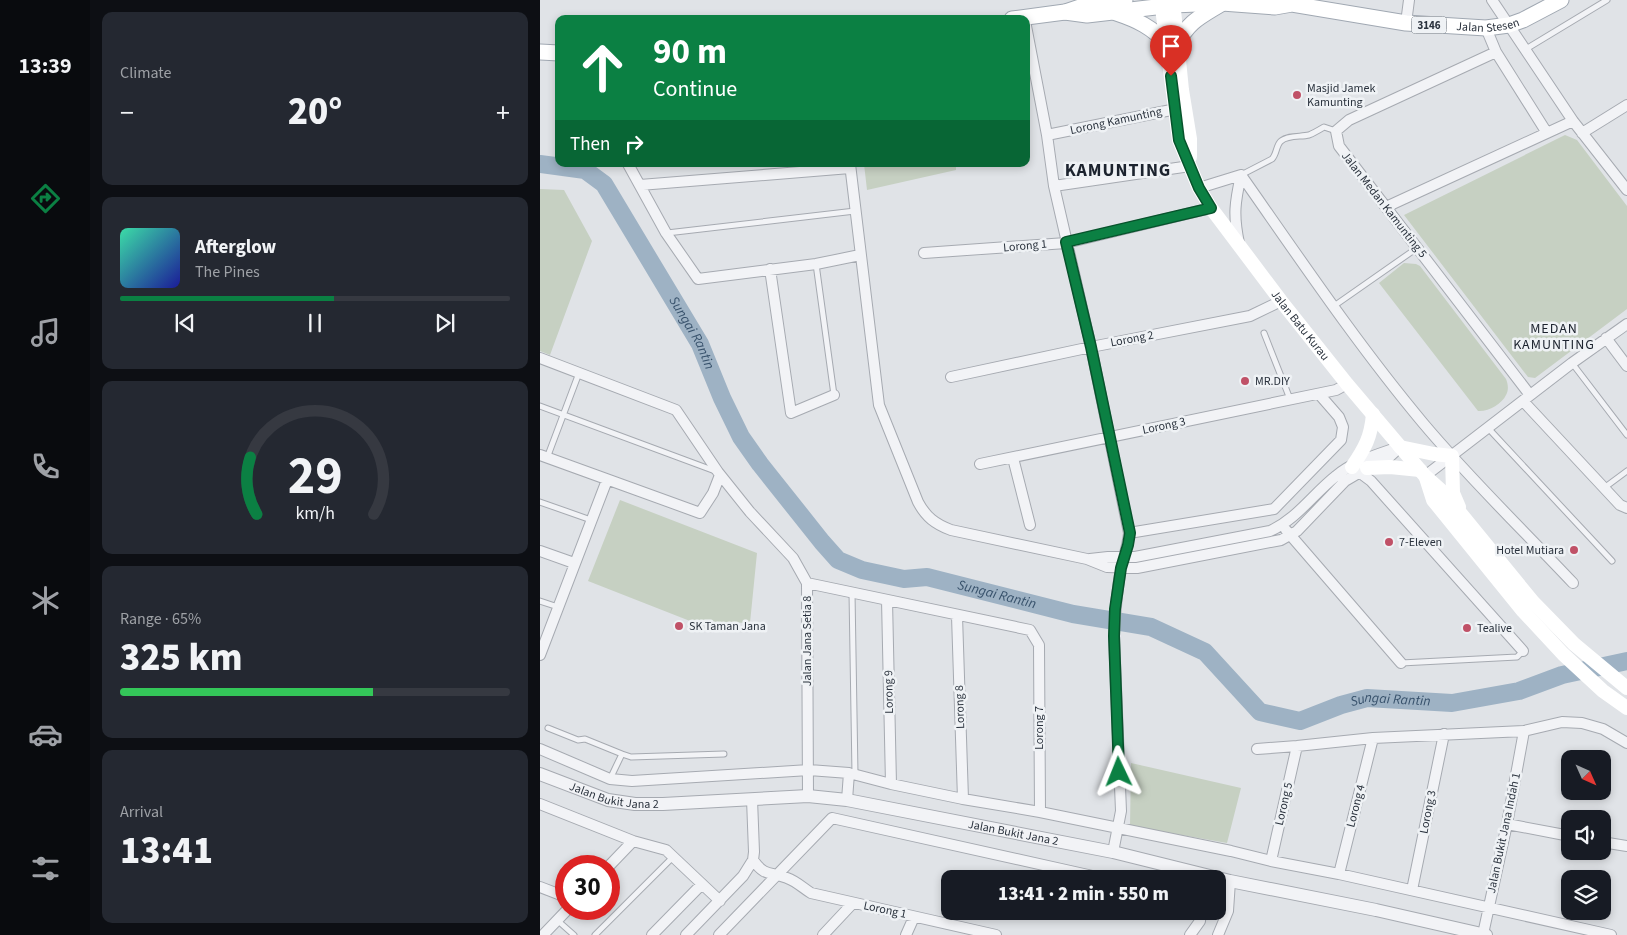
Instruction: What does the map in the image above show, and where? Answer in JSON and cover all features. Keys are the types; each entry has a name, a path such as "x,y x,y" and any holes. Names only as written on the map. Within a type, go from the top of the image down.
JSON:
{"main road":[{"name":"3146","path":"1030,19 1065,12 1087,15 1124,0"},
{"name":"Jalan Stesen","path":"1167,3 1222,3 1276,7 1289,2 1406,23 1486,28 1509,24 1542,11 1561,0"},
{"name":"3146","path":"1117,4 1167,3"},
{"name":"Jalan Batu Kurau","path":"1167,3 1180,108 1179,140 1199,188 1211,208 1240,248 1347,384 1422,473 1444,492 1533,602 1574,644 1627,688"},
{"path":"1117,4 1134,19 1146,25 1172,44 1191,23 1222,3"},
{"path":"540,52 555,53"},
{"path":"1372,414 1369,439 1363,452 1359,469 1390,467 1422,473"},
{"path":"1400,447 1452,456 1453,493 1461,514"},
{"name":"Jalan Batu Kurau","path":"1422,473 1433,500 1523,611 1562,654 1603,691 1627,708"}],"street":[{"path":"1406,23 1409,0"},
{"path":"1492,0 1573,121 1627,190"},
{"path":"1486,28 1496,52 1547,133"},
{"path":"1336,131 1349,120 1496,52"},
{"path":"1030,57 1047,135 1054,186 1091,347 1130,533 1121,568 1115,609 1114,636 1120,811 1114,852"},
{"path":"1582,133 1627,105"},
{"name":"Lorong Kamunting","path":"1047,135 1180,108"},
{"path":"1386,207 1573,121"},
{"name":"Jalan Medan Kamunting 5","path":"1336,131 1339,146 1417,248 1527,398 1604,488 1620,505 1627,508"},
{"path":"1054,186 1190,166"},
{"path":"630,167 666,233 698,279 816,264 860,255"},
{"path":"640,185 839,167"},
{"path":"850,167 879,405 918,502 925,514 937,525 951,530 1087,559 1107,567 1136,568 1281,540 1297,531 1359,469 1400,447"},
{"path":"1199,188 1242,175"},
{"path":"1240,248 1234,222 1235,200 1242,175"},
{"path":"1242,175 1334,306 1411,407 1452,456 1573,583"},
{"name":"Lorong 1","path":"924,253 1066,242 1211,208"},
{"path":"770,269 791,413 834,395"},
{"name":"Lorong 2","path":"951,377 1250,316 1281,301"},
{"path":"1422,473 1452,456 1572,363 1627,324"},
{"path":"1606,338 1627,366"},
{"path":"540,358 579,373"},
{"name":"Jalan Jana Setia 8","path":"579,373 676,410 719,474 750,512 793,558 807,584 808,796"},
{"name":"Lorong 3","path":"980,464 1319,394 1336,390 1347,384"},
{"path":"1130,533 1274,508 1341,440 1343,427 1340,417 1319,394"},
{"path":"1087,559 1135,557 1270,531 1282,525 1337,475 1387,460 1400,447"},
{"path":"544,457 700,513 713,493 719,474"},
{"path":"1013,458 1030,526"},
{"path":"1359,469 1523,651"},
{"path":"541,651 607,480"},
{"path":"1282,525 1401,663"},
{"path":"540,551 574,563"},
{"path":"807,584 852,592 957,616"},
{"name":"Lorong 9","path":"887,600 891,784"},
{"name":"Lorong 7","path":"957,616 1030,630 1038,645 1040,812"},
{"name":"Lorong 8","path":"957,616 963,799"},
{"path":"1257,748 1373,738 1524,731 1562,722 1582,723 1604,729 1627,743"},
{"name":"Jalan Bukit Jana Indah 1","path":"1484,935 1488,906 1507,824 1524,731"},
{"name":"Lorong 3","path":"1412,890 1444,734"},
{"name":"Lorong 4","path":"1339,874 1373,738"},
{"name":"Lorong 5","path":"1270,861 1297,746"},
{"path":"540,749 610,779 632,781 808,770 852,773 891,784 963,799 1040,812 1230,850 1270,861 1488,906 1611,935"},
{"path":"847,800 852,773"},
{"name":"Jalan Bukit Jana 2","path":"540,774 608,800 635,804 808,796 847,800 1114,852 1230,881 1376,910 1484,935"},
{"path":"686,935 743,876 753,860 752,800"},
{"path":"540,804 633,841 666,850 720,901"},
{"path":"719,935 832,818 1066,870"},
{"path":"1507,824 1561,834"},
{"path":"620,855 633,841"},
{"path":"1611,843 1627,846"},
{"name":"Lorong 1","path":"753,860 766,874 788,878 812,893 996,935"},
{"path":"1218,935 1228,911 1230,881"},
{"path":"652,935 702,884"},
{"path":"540,887 555,893"},
{"path":"823,935 854,903"},
{"path":"907,935 914,916"},
{"path":"542,935 558,920"},
{"path":"1190,935 1200,920"}],"lane":[{"path":"1526,49 1607,0"},
{"path":"1242,175 1272,159 1276,155 1280,141 1285,138 1308,135 1324,127 1336,131"},
{"path":"666,233 855,211"},
{"path":"1334,306 1417,248"},
{"path":"816,264 834,395"},
{"path":"1264,333 1290,400"},
{"path":"1572,363 1627,435"},
{"path":"544,457 579,373"},
{"path":"540,406 719,474"},
{"path":"1488,428 1612,561"},
{"path":"1604,488 1627,471"},
{"path":"540,502 591,520"},
{"path":"852,592 852,773"},
{"path":"540,600 558,607"},
{"path":"1401,663 1517,658 1523,651"},
{"path":"548,728 578,740 585,739 631,757 724,754"},
{"path":"610,779 622,754"},
{"path":"596,935 673,857"},
{"path":"558,920 574,935"}],"green space":[{"path":"1565,135 1577,140 1627,206 1627,309 1535,378 1528,377 1404,215"},
{"path":"864,167 956,167 956,170 867,190"},
{"path":"540,189 564,190 592,241 550,355 540,351"},
{"path":"1404,263 1420,266 1506,379 1507,393 1494,407 1478,411 1379,283"},
{"path":"620,500 757,553 750,623 690,621 588,581"},
{"path":"1131,763 1241,788 1227,843 1130,826"}],"waterway":[{"name":"Sungai Rantin","path":"540,164 555,166"},
{"name":"Sungai Rantin","path":"562,167 585,170 604,184 700,344 722,398 741,437 760,464 838,560 862,570 904,579 927,577 1073,614 1151,627 1205,652 1260,712 1300,721 1341,705 1367,698 1452,703 1519,691 1562,675 1627,661"}],"place":[{"name":"Masjid Jamek Kamunting","path":"1297,95"},
{"name":"MR.DIY","path":"1245,381"},
{"name":"7-Eleven","path":"1389,542"},
{"name":"Hotel Mutiara","path":"1574,550"},
{"name":"SK Taman Jana","path":"679,626"},
{"name":"Tealive","path":"1467,628"}],"district":[{"name":"KAMUNTING","path":"1118,170"},
{"name":"MEDAN KAMUNTING","path":"1554,338"}],"route":[{"path":"1119,772 1114,636 1115,609 1121,568 1130,533 1091,347 1066,242 1211,208 1199,188 1179,140 1171,76"}]}
